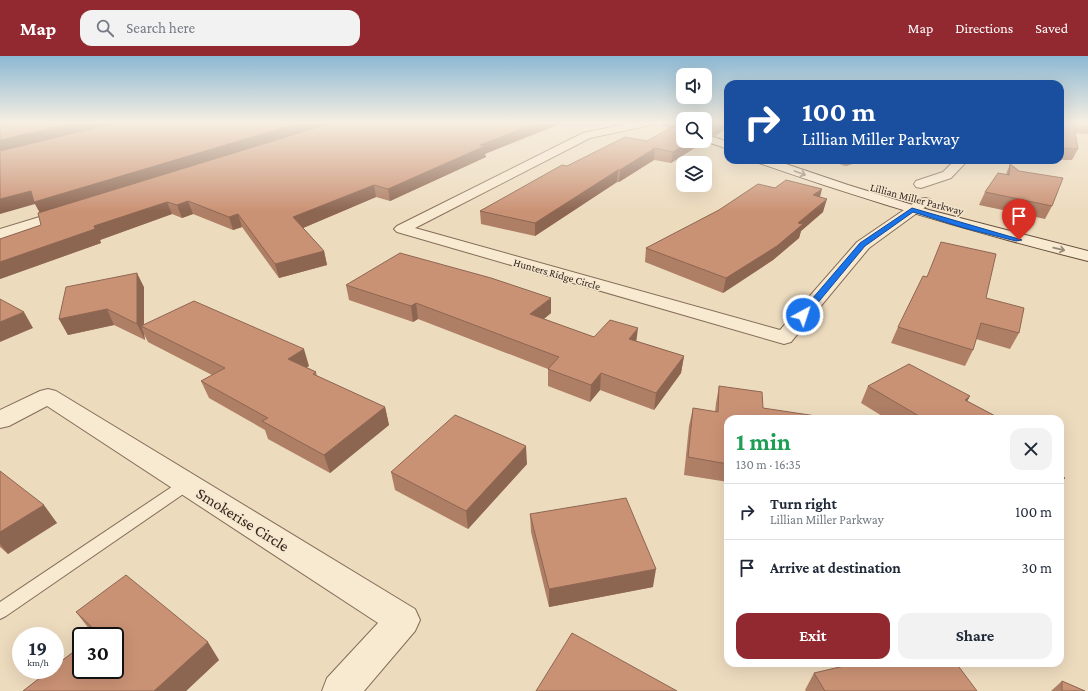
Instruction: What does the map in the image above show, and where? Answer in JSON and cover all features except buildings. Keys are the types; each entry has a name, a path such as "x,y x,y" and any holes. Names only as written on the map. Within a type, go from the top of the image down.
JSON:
{"street":[{"name":"Hunters Ridge Circle","path":"554,152 402,229 784,338 863,245 919,206"},
{"name":"Lillian Miller Parkway","path":"774,164 835,186 1088,243"},
{"name":"Lillian Miller Parkway","path":"805,164 919,206 966,226 1088,256"},
{"path":"922,184 947,175 958,164"},
{"path":"0,234 83,208"},
{"name":"Smokerise Circle","path":"0,420 48,396 403,620 340,691"}],"lane":[{"path":"0,611 187,484"}],"route":[{"path":"803,315 863,245 912,210 1019,240"}]}
